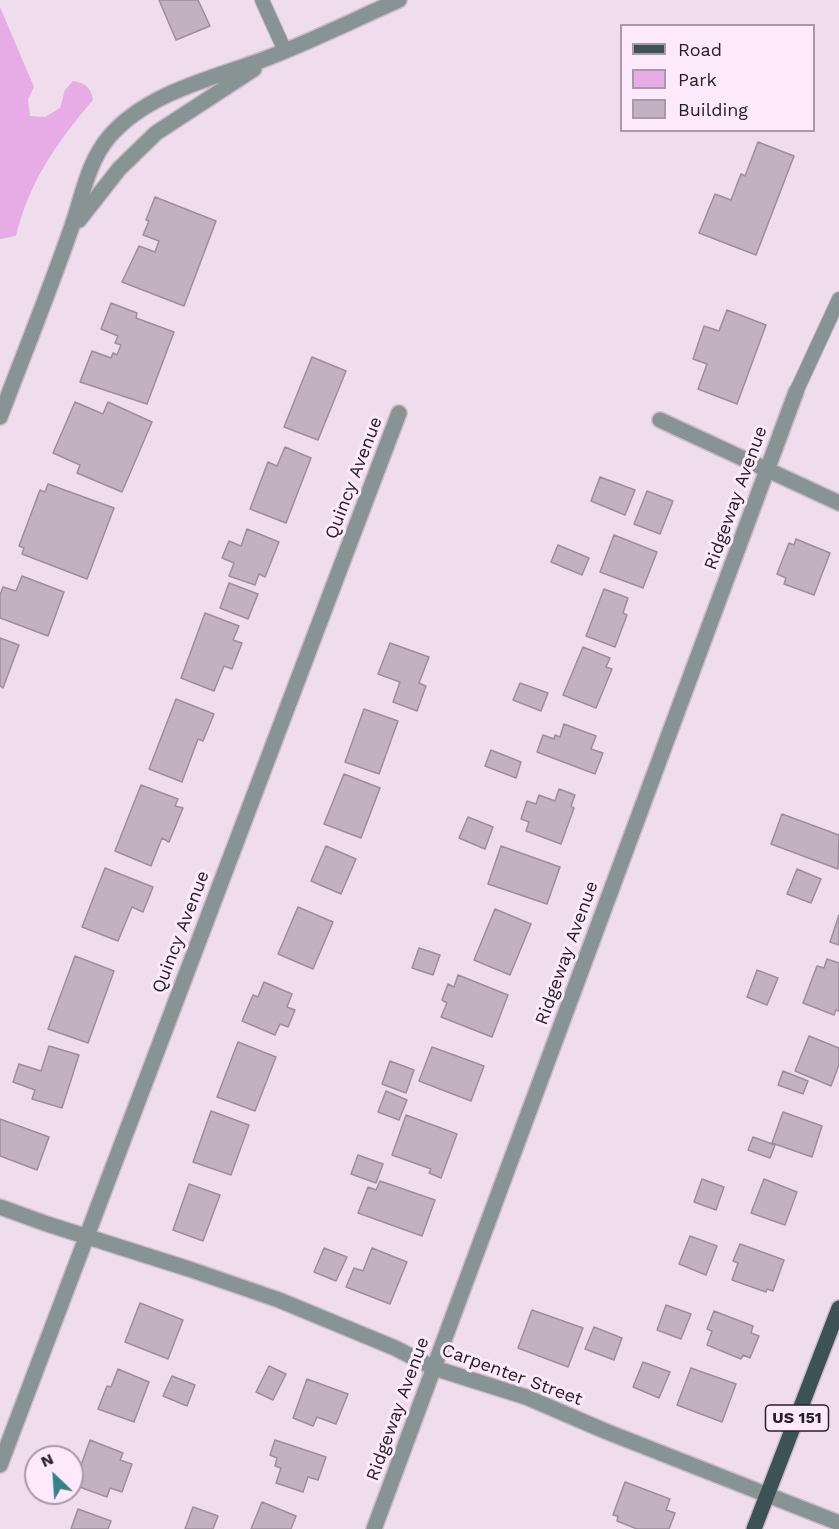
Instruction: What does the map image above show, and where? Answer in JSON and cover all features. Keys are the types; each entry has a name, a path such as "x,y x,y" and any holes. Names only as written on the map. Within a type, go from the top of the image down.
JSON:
{"main road":[{"name":"US 151","path":"754,1529 839,1308"}],"street":[{"path":"0,417 71,229 92,165 101,147 110,136 132,114 181,89 278,54 399,0"},
{"path":"71,229 119,169 156,133 278,54"},
{"name":"Ridgeway Avenue","path":"374,1529 796,392"},
{"name":"Quincy Avenue","path":"0,1465 399,413"},
{"path":"660,420 839,503"},
{"name":"Carpenter Street","path":"0,1207 279,1300 395,1348 434,1368 526,1397 604,1431 839,1523"}],"lane":[{"path":"262,0 278,54"},
{"path":"796,392 839,299"}],"green space":[{"path":"0,7 34,87 28,99 30,116 45,117 60,108 65,90 73,81 87,87 93,100 56,147 46,164 28,198 16,236 0,239"}],"building":[{"path":"159,0 198,0 210,26 176,40"},
{"path":"758,142 794,156 756,255 699,233 715,194 731,200 741,174 745,176"},
{"path":"155,197 216,221 184,306 122,282 139,246 155,252 159,241 143,235"},
{"path":"111,303 137,313 136,318 174,332 147,404 80,382 92,351 111,358 113,353 117,355 121,345 115,343 118,336 101,329"},
{"path":"727,310 766,325 737,404 698,389 707,364 693,359 704,326 719,331"},
{"path":"312,357 346,371 318,440 284,427"},
{"path":"75,402 103,414 108,402 152,422 122,492 77,473 80,465 53,453"},
{"path":"285,447 311,458 286,523 250,509 268,462 277,466"},
{"path":"600,477 635,490 625,515 591,501"},
{"path":"48,484 114,508 87,579 22,554 24,548 19,546 40,490 45,492"},
{"path":"647,491 673,501 660,534 634,524"},
{"path":"247,529 279,542 265,577 259,574 255,585 229,576 234,563 222,558 229,541 241,546"},
{"path":"614,535 657,552 643,588 600,572"},
{"path":"796,539 830,553 814,595 784,584 786,578 777,574 789,543 794,545"},
{"path":"558,545 589,558 582,575 551,562"},
{"path":"22,576 64,592 48,636 0,618 0,595 3,587 16,591"},
{"path":"229,583 258,594 248,619 220,608"},
{"path":"604,589 628,598 623,613 627,615 615,647 586,636"},
{"path":"205,613 239,626 233,640 242,643 232,669 224,666 214,691 181,678"},
{"path":"0,638 19,645 3,688 0,686"},
{"path":"390,643 429,657 419,683 426,686 417,711 393,702 400,682 378,674"},
{"path":"583,647 610,658 606,667 612,669 596,708 563,695"},
{"path":"520,683 548,693 541,711 513,700"},
{"path":"176,699 214,714 203,741 198,739 182,782 149,769"},
{"path":"364,709 398,721 379,774 345,762"},
{"path":"564,724 596,736 591,749 603,753 595,774 537,752 543,735 554,739 555,735 560,737"},
{"path":"491,750 521,762 516,778 485,766"},
{"path":"344,774 380,788 361,838 324,824"},
{"path":"141,785 178,799 175,806 183,808 169,842 162,838 151,866 115,851"},
{"path":"559,789 575,795 571,806 574,808 561,844 526,831 529,822 521,819 527,801 536,804 539,795 555,801"},
{"path":"782,814 839,835 838,869 771,844"},
{"path":"468,817 493,827 485,849 459,838"},
{"path":"326,846 356,859 341,894 311,881"},
{"path":"501,846 560,867 547,904 488,884"},
{"path":"105,868 153,887 143,912 132,907 118,941 82,927"},
{"path":"797,869 821,879 811,903 787,894"},
{"path":"298,907 333,922 313,969 278,954"},
{"path":"495,909 531,924 510,975 474,960"},
{"path":"839,915 839,945 830,942"},
{"path":"419,948 440,955 433,975 412,968"},
{"path":"75,956 114,971 88,1043 48,1029"},
{"path":"827,959 839,963 839,1011 836,1010 834,1015 803,1003 817,966 824,968"},
{"path":"757,970 778,978 767,1005 747,997"},
{"path":"458,975 508,995 492,1037 441,1017 447,1003 442,1000 448,984 454,987"},
{"path":"264,982 292,994 287,1007 295,1010 288,1027 280,1024 275,1035 242,1021 253,995 258,997"},
{"path":"809,1036 839,1048 839,1065 831,1086 795,1071"},
{"path":"238,1042 276,1057 255,1111 217,1097"},
{"path":"49,1046 79,1055 62,1108 32,1099 35,1090 13,1082 19,1064 41,1071"},
{"path":"432,1047 484,1066 471,1101 419,1081"},
{"path":"390,1061 414,1070 406,1093 382,1084"},
{"path":"783,1071 808,1081 803,1094 778,1085"},
{"path":"386,1091 407,1100 399,1120 378,1112"},
{"path":"211,1111 249,1125 231,1175 193,1162"},
{"path":"783,1112 822,1126 812,1157 772,1143"},
{"path":"406,1115 457,1134 441,1178 429,1173 431,1169 392,1155"},
{"path":"0,1119 49,1137 37,1170 0,1156"},
{"path":"753,1137 775,1145 770,1158 748,1150"},
{"path":"358,1155 383,1164 376,1183 351,1174"},
{"path":"702,1179 724,1187 716,1210 694,1202"},
{"path":"764,1179 797,1192 785,1225 751,1213"},
{"path":"380,1181 435,1200 422,1236 358,1213 368,1187 376,1190"},
{"path":"189,1184 220,1195 203,1241 173,1230"},
{"path":"690,1236 717,1246 706,1275 679,1264"},
{"path":"740,1244 784,1260 773,1291 767,1289 766,1292 732,1280 738,1263 733,1261"},
{"path":"324,1248 347,1257 336,1281 314,1272"},
{"path":"372,1248 407,1262 390,1304 346,1287 354,1268 363,1271"},
{"path":"140,1303 183,1320 168,1359 125,1342"},
{"path":"666,1305 691,1314 681,1339 657,1330"},
{"path":"532,1310 583,1328 568,1367 518,1348"},
{"path":"714,1311 753,1326 751,1333 759,1336 750,1358 743,1355 741,1359 707,1345 712,1331 707,1329"},
{"path":"594,1327 622,1338 614,1360 585,1349"},
{"path":"643,1362 670,1372 659,1398 633,1387"},
{"path":"269,1366 286,1374 273,1400 256,1392"},
{"path":"691,1368 736,1384 722,1422 677,1405"},
{"path":"118,1369 149,1382 134,1422 98,1409 107,1386 111,1387"},
{"path":"172,1376 195,1385 187,1406 163,1396"},
{"path":"307,1379 348,1394 336,1424 317,1417 313,1426 293,1418"},
{"path":"90,1440 123,1453 120,1460 132,1464 122,1492 110,1488 107,1497 84,1489 84,1457"},
{"path":"275,1440 326,1457 318,1480 308,1477 303,1492 276,1483 281,1468 275,1466 277,1458 270,1455"},
{"path":"625,1482 670,1499 666,1510 675,1513 669,1529 637,1529 617,1521 618,1516 613,1515"},
{"path":"262,1502 296,1516 291,1529 251,1529"},
{"path":"193,1507 218,1516 213,1529 185,1529"},
{"path":"78,1509 111,1521 108,1529 71,1529"}]}
